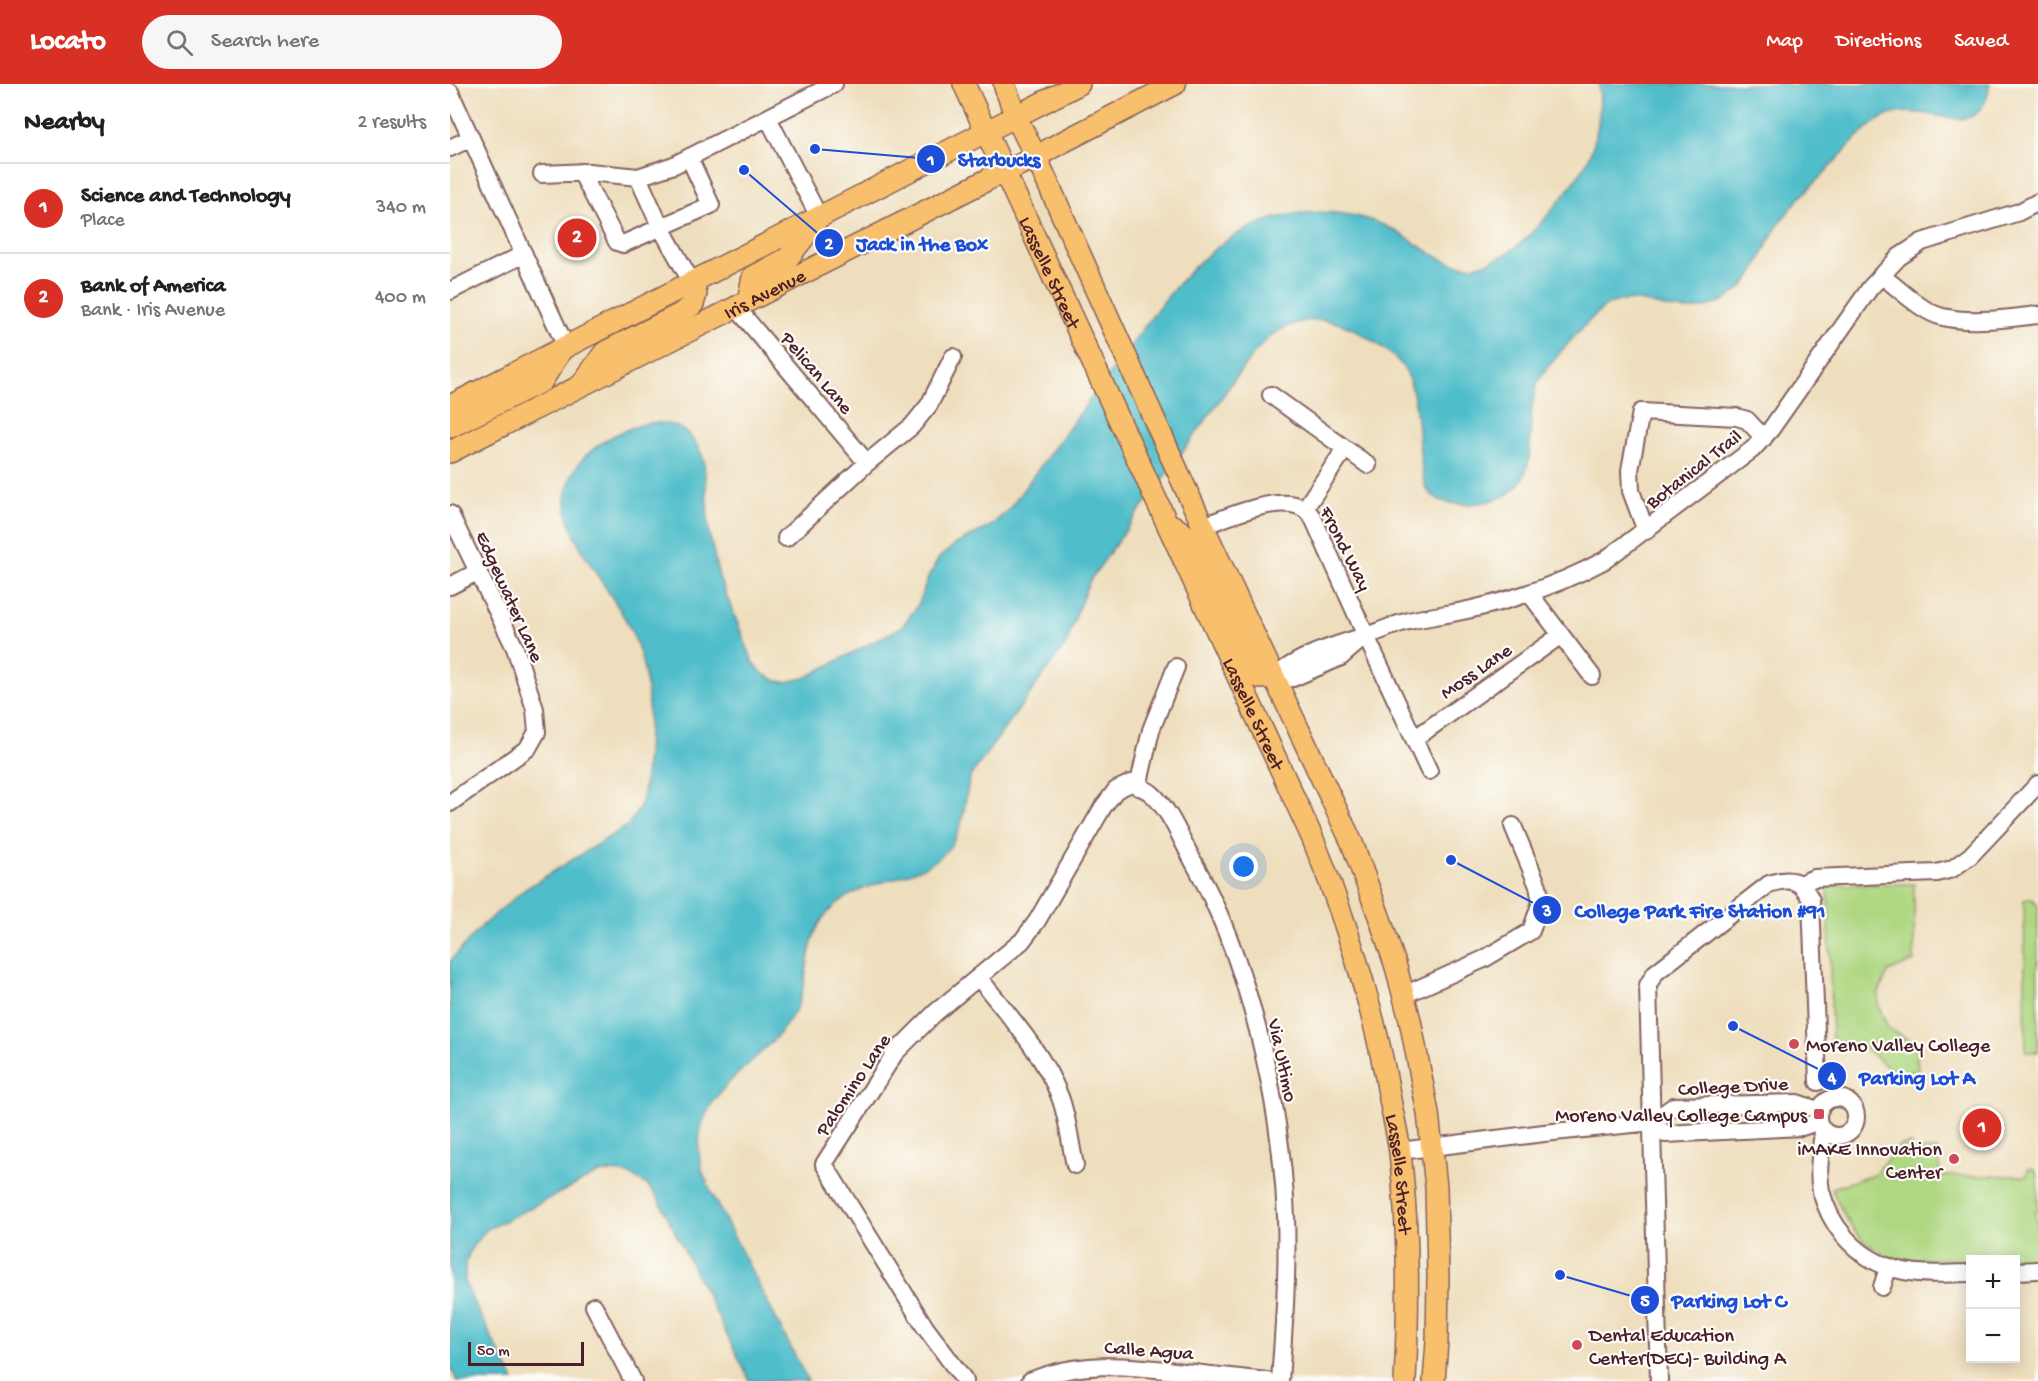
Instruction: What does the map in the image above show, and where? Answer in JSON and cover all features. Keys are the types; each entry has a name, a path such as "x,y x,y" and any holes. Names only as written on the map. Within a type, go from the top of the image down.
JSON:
{"main road":[{"name":"Lasselle Street","path":"964,84 1312,837 1331,883 1363,978 1384,1064 1400,1151 1408,1276 1405,1381"},
{"name":"Lasselle Street","path":"1004,84 1016,117 1188,494 1352,843 1380,919 1404,995 1428,1113 1436,1187 1438,1277 1434,1381"},
{"path":"450,406 1079,84"},
{"name":"Iris Avenue","path":"450,452 1006,171 1036,158 1175,84"},
{"path":"742,304 753,277 788,258 819,217"},
{"path":"580,387 605,352 681,313 693,304 696,294 692,283"},
{"path":"450,428 542,381 564,348"},
{"path":"1165,521 1187,536 1194,548 1252,672 1261,678 1274,677"}],"street":[{"path":"542,174 581,172 638,177 674,165 834,84"},
{"path":"450,92 564,348"},
{"path":"768,118 819,217"},
{"path":"450,148 471,138"},
{"path":"581,172 617,242 623,244 711,205 689,157"},
{"path":"638,177 660,226 692,283"},
{"name":"Botanical Trail","path":"1274,677 1288,665 1335,644 1366,636 1406,621 1470,610 1530,594 1598,564 1738,462 1764,438 1881,275 1899,257 1922,242 2019,212 2038,202"},
{"path":"450,291 524,254"},
{"path":"1881,275 1920,305 1942,317 1980,320 2038,315"},
{"name":"Pelican Lane","path":"742,304 867,463"},
{"path":"786,538 867,463 912,426 929,405 953,357"},
{"path":"1271,395 1368,465"},
{"path":"1646,531 1631,490 1630,470 1641,412 1737,417 1747,420 1764,438"},
{"path":"1305,508 1345,449"},
{"name":"Frond Way","path":"1203,526 1258,507 1281,504 1305,508 1313,518 1429,771"},
{"name":"Edgewater Lane","path":"450,514 515,648 535,709 537,732 528,748 450,803"},
{"path":"450,586 477,572"},
{"path":"1530,594 1592,676"},
{"name":"Moss Lane","path":"1414,739 1561,635"},
{"path":"1135,785 1152,730 1176,667"},
{"path":"1800,884 1814,878 1937,873 1952,869 1970,856 2038,784"},
{"name":"Palomino Lane","path":"965,1381 925,1327 824,1164 895,1053 935,1013 1023,941 1103,807 1116,790 1135,785"},
{"name":"Via Ultimo","path":"1135,785 1150,792 1164,807 1204,881 1221,919 1255,1017 1264,1055 1282,1168 1286,1216 1285,1311 1280,1381"},
{"path":"1404,995 1484,959 1531,931 1541,902 1538,886 1513,826"},
{"path":"1659,1381 1648,985 1651,978 1769,884 1780,881 1791,880 1800,884 1806,889 1811,900 1818,1082"},
{"path":"979,978 1035,1048 1050,1073 1061,1099 1075,1165"},
{"name":"College Drive","path":"1400,1151 1652,1122 1674,1106 1797,1103 1820,1121"},
{"path":"1652,1122 1665,1134 1803,1126 1820,1121 1821,1190 1838,1228 1852,1245 1867,1258 1888,1268 1928,1275 1966,1273"},
{"path":"1882,1287 1888,1268"},
{"path":"2020,1271 2038,1270"},
{"path":"594,1306 633,1381"},
{"name":"Calle Agua","path":"1030,1381 1072,1368 1125,1365 1267,1381"}],"green space":[{"path":"1914,884 1914,961 1888,972 1878,995 1878,1005 1888,1028 1916,1044 1918,1071 1893,1072 1864,1047 1832,1041 1828,885"},
{"path":"2031,898 2038,905 2038,1052 2026,1052 2024,900"},
{"path":"1911,1144 1911,1151 1938,1150 1940,1176 2027,1176 2028,1169 2034,1170 2038,1175 2038,1211 2035,1212 2038,1260 2020,1260 2020,1255 1966,1255 1966,1260 1894,1259 1870,1246 1855,1231 1831,1188 1874,1175 1900,1145"}],"water":[{"path":"1599,84 1786,84 1791,86 1805,84 1990,84 1984,104 1973,116 1959,119 1913,112 1892,114 1871,125 1794,205 1775,230 1746,283 1726,299 1692,310 1624,301 1608,305 1601,310 1570,341 1538,382 1531,410 1527,468 1521,481 1512,491 1497,499 1480,503 1458,504 1442,501 1429,492 1424,481 1416,412 1409,379 1402,365 1378,344 1343,325 1320,320 1308,320 1285,327 1266,340 1242,369 1091,579 1066,644 971,775 956,837 945,852 931,863 859,891 842,900 827,913 814,935 797,1007 784,1028 768,1046 732,1079 717,1097 705,1117 699,1139 704,1176 808,1381 750,1381 658,1198 646,1184 628,1174 613,1172 599,1173 486,1230 472,1247 465,1264 465,1282 514,1381 457,1381 450,1366 450,961 485,923 525,889 627,826 639,809 643,796 648,710 647,688 638,646 621,612 581,548 568,516 566,501 570,479 588,453 615,435 642,425 668,424 689,435 704,461 709,533 719,577 753,662 763,674 777,681 786,682 805,678 904,624 918,605 928,578 939,558 956,544 991,526 1009,509 1160,306 1191,270 1209,254 1228,240 1266,221 1301,213 1320,212 1356,216 1373,221 1455,264 1471,266 1494,260 1509,252 1529,235 1566,193 1585,165 1597,129"}],"place":[{"name":"Starbucks","path":"815,149"},
{"name":"Jack in the Box","path":"744,170"},
{"name":"Bank of America","path":"577,238"},
{"name":"College Park Fire Station #91","path":"1451,860"},
{"name":"Parking Lot A","path":"1733,1026"},
{"name":"Moreno Valley College","path":"1794,1044"},
{"name":"Moreno Valley College Campus","path":"1819,1114"},
{"name":"Science and Technology","path":"1982,1128"},
{"name":"iMAKE Innovation Center","path":"1954,1159"},
{"name":"Parking Lot C","path":"1560,1275"},
{"name":"Dental Education Center(DEC)- Building A","path":"1577,1345"}]}
